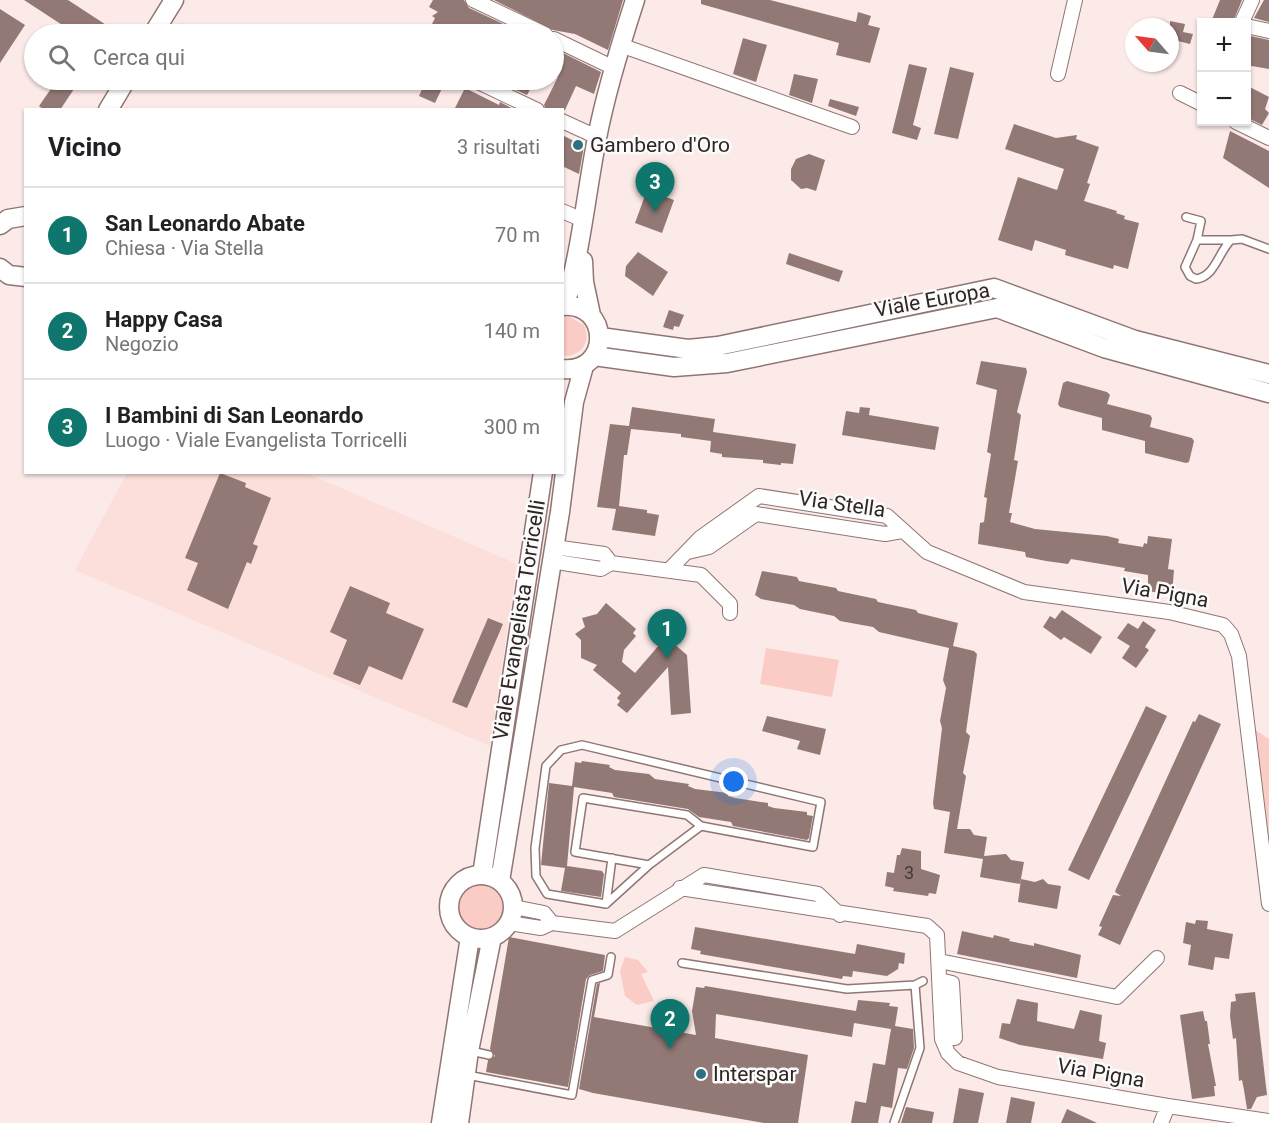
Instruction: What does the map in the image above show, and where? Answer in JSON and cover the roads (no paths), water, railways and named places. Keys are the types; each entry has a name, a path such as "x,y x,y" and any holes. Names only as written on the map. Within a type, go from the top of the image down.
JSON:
{"street":[{"path":"159,24 174,0"},
{"path":"473,0 524,24"},
{"path":"591,315 584,309 564,306 612,67 635,0"},
{"path":"1058,74 1075,0"},
{"path":"1244,18 1252,0"},
{"path":"1251,27 1269,31"},
{"path":"564,44 612,67"},
{"path":"620,45 852,127"},
{"path":"109,108 120,90"},
{"path":"495,90 533,108"},
{"path":"1180,93 1197,102"},
{"path":"564,122 597,137"},
{"path":"1244,126 1269,138"},
{"path":"564,212 582,225"},
{"path":"0,225 8,219 24,216"},
{"path":"582,225 584,282 591,315 600,337"},
{"name":"Viale Europa","path":"589,361 685,366 727,363 994,288 1135,340 1269,374"},
{"name":"Viale Europa","path":"600,337 688,349 997,308 1104,348 1269,393"},
{"name":"Viale Evangelista Torricelli","path":"500,881 553,554 574,402 600,337"},
{"path":"564,368 589,361"},
{"name":"Viale Evangelista Torricelli","path":"482,875 543,474"},
{"name":"Via Stella","path":"669,570 700,538 759,496 887,516 902,531"},
{"name":"Via Stella","path":"688,552 709,547 756,514 885,534 902,531"},
{"name":"Via Pigna","path":"902,531 927,552 1024,592 1169,612 1223,625 1231,634 1239,656 1269,904"},
{"path":"553,554 601,569 611,563 700,575 730,604 730,613"},
{"path":"459,1123 469,1051 492,937 511,915 508,890 500,881 482,875 461,882 449,901 453,923 470,937 492,937"},
{"path":"511,915 541,928 552,923 615,931 704,875 818,894 840,915"},
{"name":"Via Pigna","path":"680,888 840,915 927,926 937,935 939,980 952,983 955,1038 942,1039 948,1053 958,1064 998,1077 1168,1106 1269,1120"},
{"path":"441,1123 470,937"},
{"path":"939,962 1117,997 1157,958"},
{"path":"1161,1123 1168,1106"}],"lane":[{"path":"1186,217 1201,221 1197,240 1185,267 1190,276 1196,279 1207,275 1222,248 1231,240"},
{"path":"1197,240 1242,239 1269,249"},
{"path":"794,519 798,502"},
{"path":"530,551 553,554"},
{"path":"530,551 553,554"},
{"path":"525,582 548,585"},
{"path":"606,904 547,894 536,876 535,848 546,766 561,750 582,745 821,802 813,847 701,826 687,815 583,798 575,852 649,865"},
{"path":"606,904 649,865 701,826"},
{"path":"606,904 612,858"},
{"path":"750,900 752,883"},
{"path":"466,1075 572,1095 592,980 608,975 611,957"},
{"path":"682,963 847,989 915,985 923,981"},
{"path":"894,1123 920,1048 915,985"},
{"path":"469,1051 489,1055"}],"place":[{"name":"Gambero d'Oro","path":"578,145"},
{"name":"I Bambini di San Leonardo","path":"655,212"},
{"name":"San Leonardo Abate","path":"667,659"},
{"name":"Happy Casa","path":"670,1049"},
{"name":"Interspar","path":"701,1074"}]}
